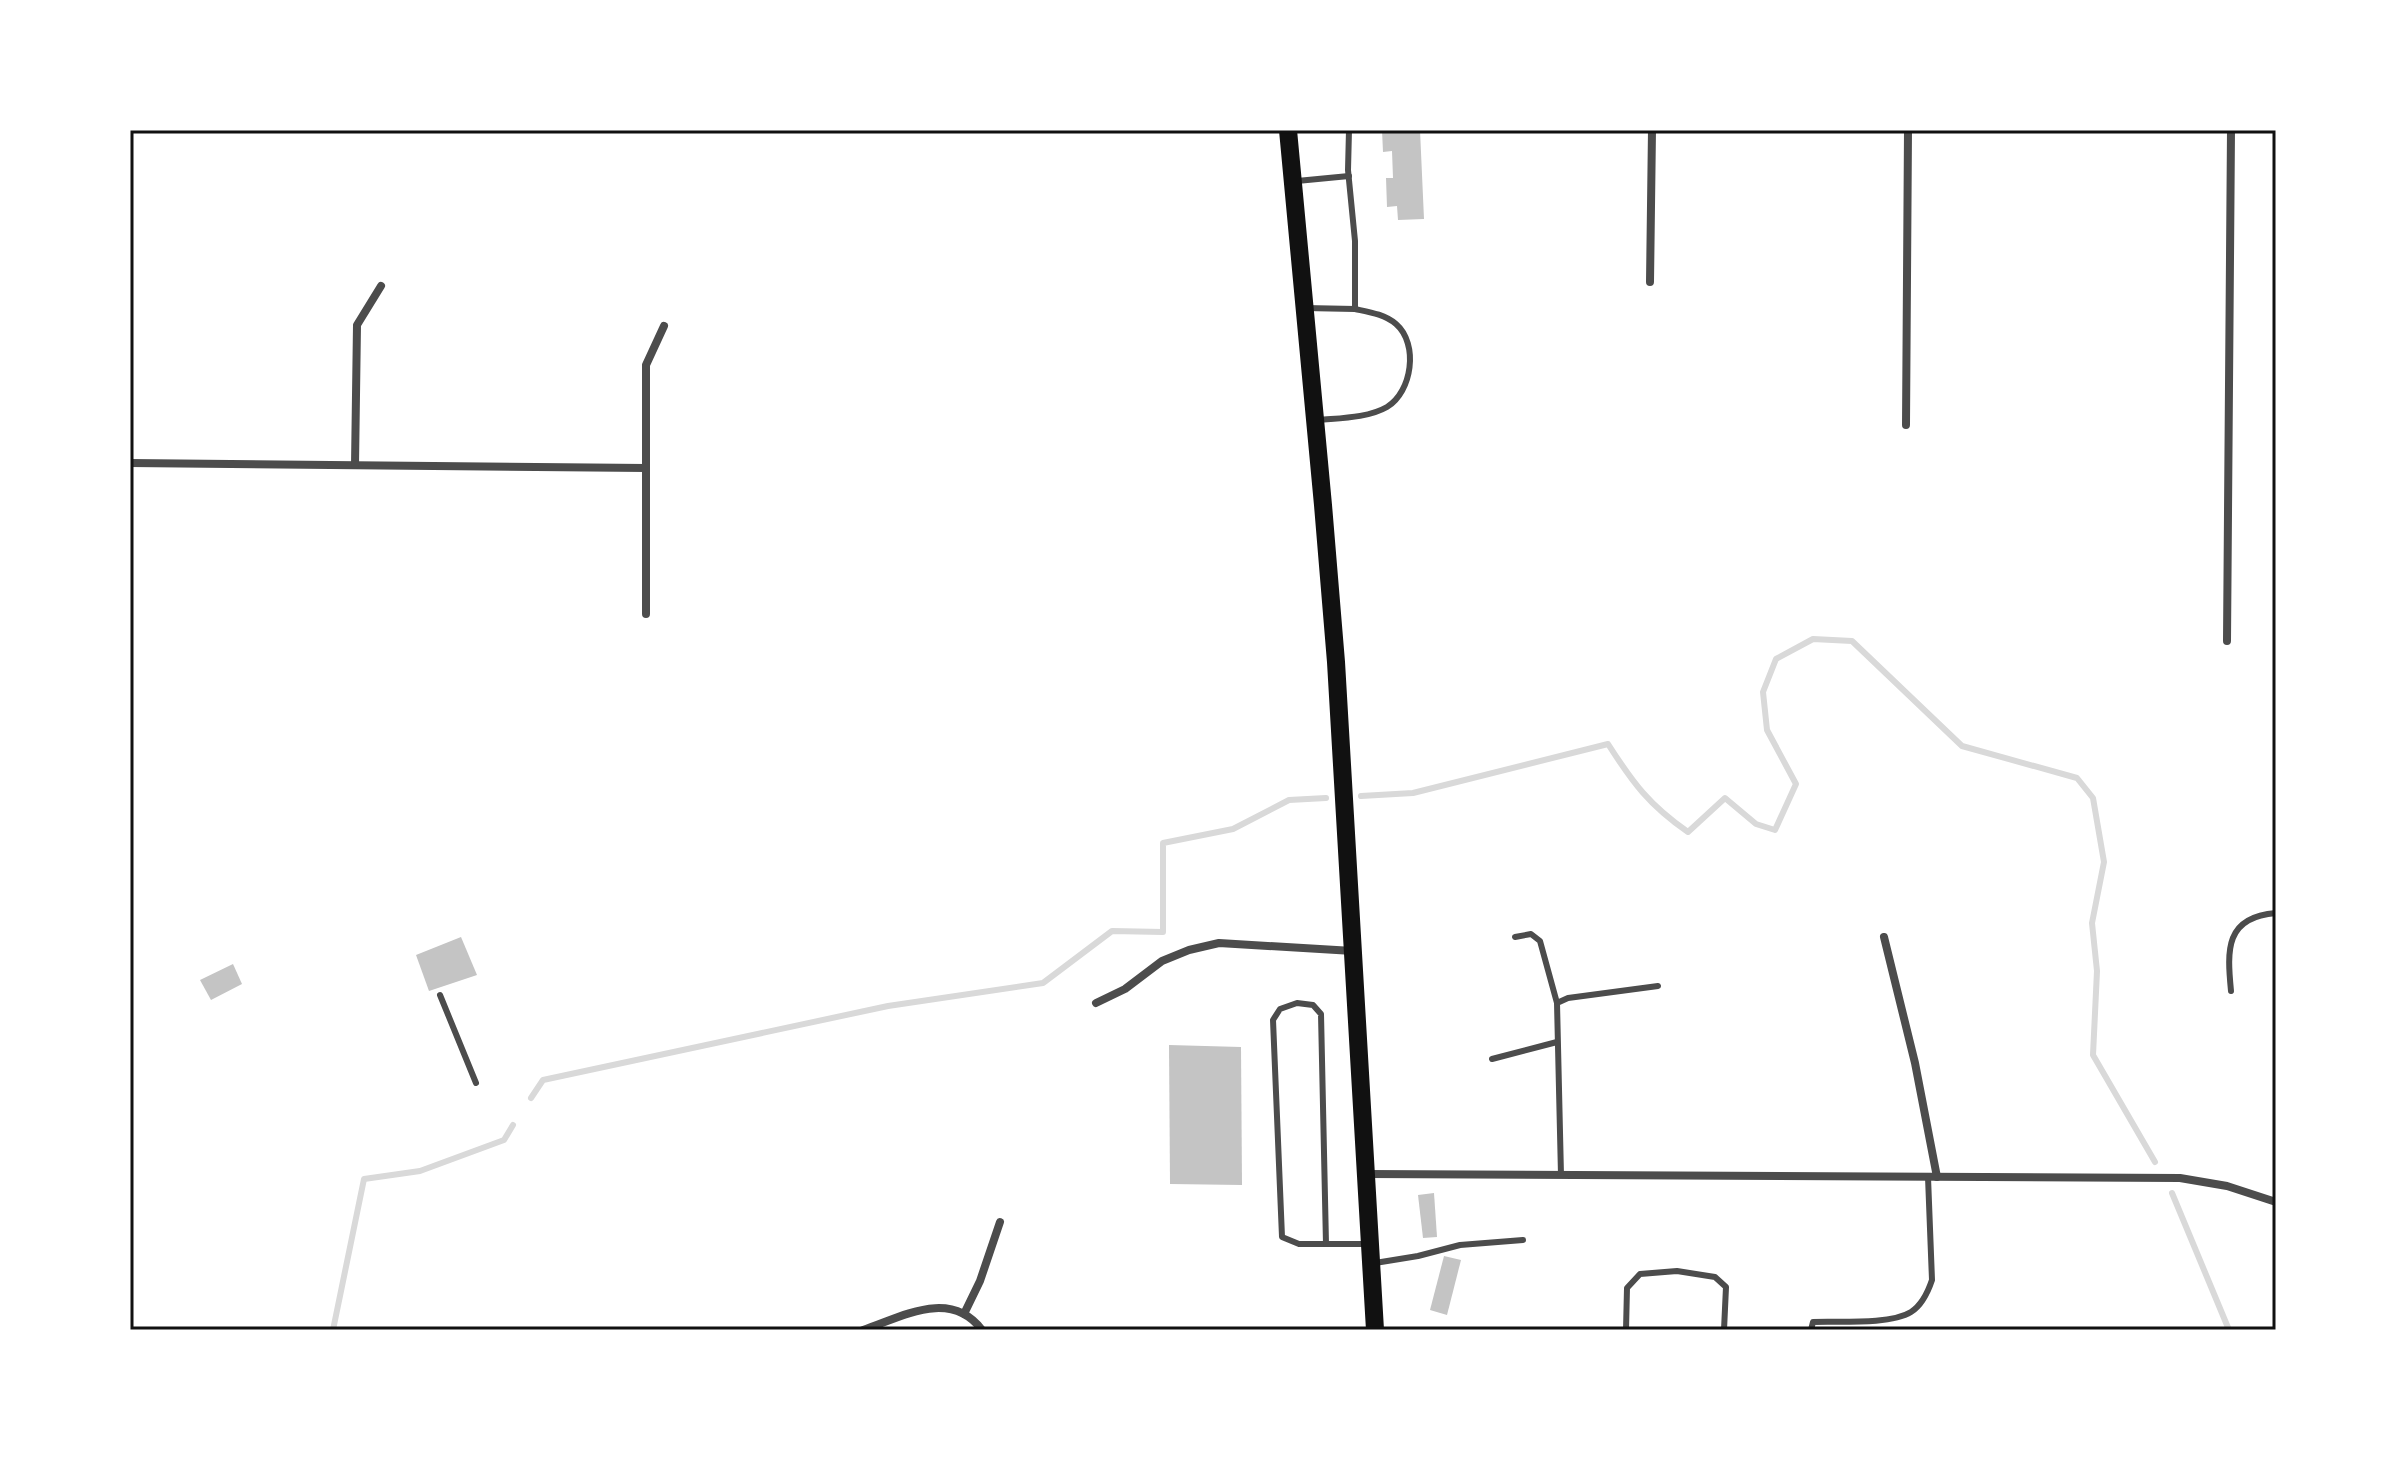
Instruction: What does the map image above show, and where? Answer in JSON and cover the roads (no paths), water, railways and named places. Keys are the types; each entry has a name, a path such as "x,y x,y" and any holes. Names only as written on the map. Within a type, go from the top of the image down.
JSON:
{"main road":[{"path":"1288,130 1336,662 1375,1330"}],"street":[{"path":"1650,282 1652,130"},
{"path":"1906,425 1908,130"},
{"path":"2227,641 2231,130"},
{"path":"355,465 357,325 381,286"},
{"path":"646,614 646,365 664,326"},
{"path":"130,463 646,468"},
{"path":"1884,937 1915,1063 1933,1177"},
{"path":"1096,1003 1125,989 1162,961 1219,943 1354,951"},
{"path":"1367,1174 2180,1178 2227,1186 2276,1202"},
{"path":"964,1314 980,1281 1000,1222"},
{"path":"863,1330 931,1307 950,1308 964,1314 982,1330"}],"lane":[{"path":"1349,130 1355,309"},
{"path":"1292,181 1349,176"},
{"path":"1304,308 1355,309 1383,316 1397,325 1409,350 1408,380 1398,399 1385,409 1315,420"},
{"path":"2231,991 2228,955 2237,930 2257,915 2276,913"},
{"path":"1515,937 1531,934 1540,941 1557,1003 1561,1175"},
{"path":"1557,1003 1568,998 1658,986"},
{"path":"440,995 476,1083"},
{"path":"1326,1244 1321,1014 1313,1005 1297,1003 1280,1009 1273,1020 1282,1237 1299,1244 1326,1244 1371,1254 1418,1256 1460,1245 1523,1240"},
{"path":"1492,1059 1557,1042"},
{"path":"1811,1330 1813,1322 1887,1319 1911,1312 1926,1297 1932,1280 1933,1177"},
{"path":"1626,1330 1627,1288 1640,1274 1677,1271 1715,1277 1726,1287 1724,1330"}],"waterway":[{"path":"1361,796 1413,793 1608,744 1643,792 1688,832 1725,798 1756,824 1775,830 1796,784 1767,730 1763,692 1776,659 1813,639 1852,641 1962,746 2077,778 2093,798 2104,862 2092,923 2097,971 2093,1055 2155,1162"},
{"path":"531,1098 543,1080 888,1006 1043,983 1112,931 1163,932 1163,843 1233,829 1289,800 1326,798"},
{"path":"333,1330 364,1179 420,1171 504,1140 513,1125"},
{"path":"2172,1193 2229,1330"}]}
